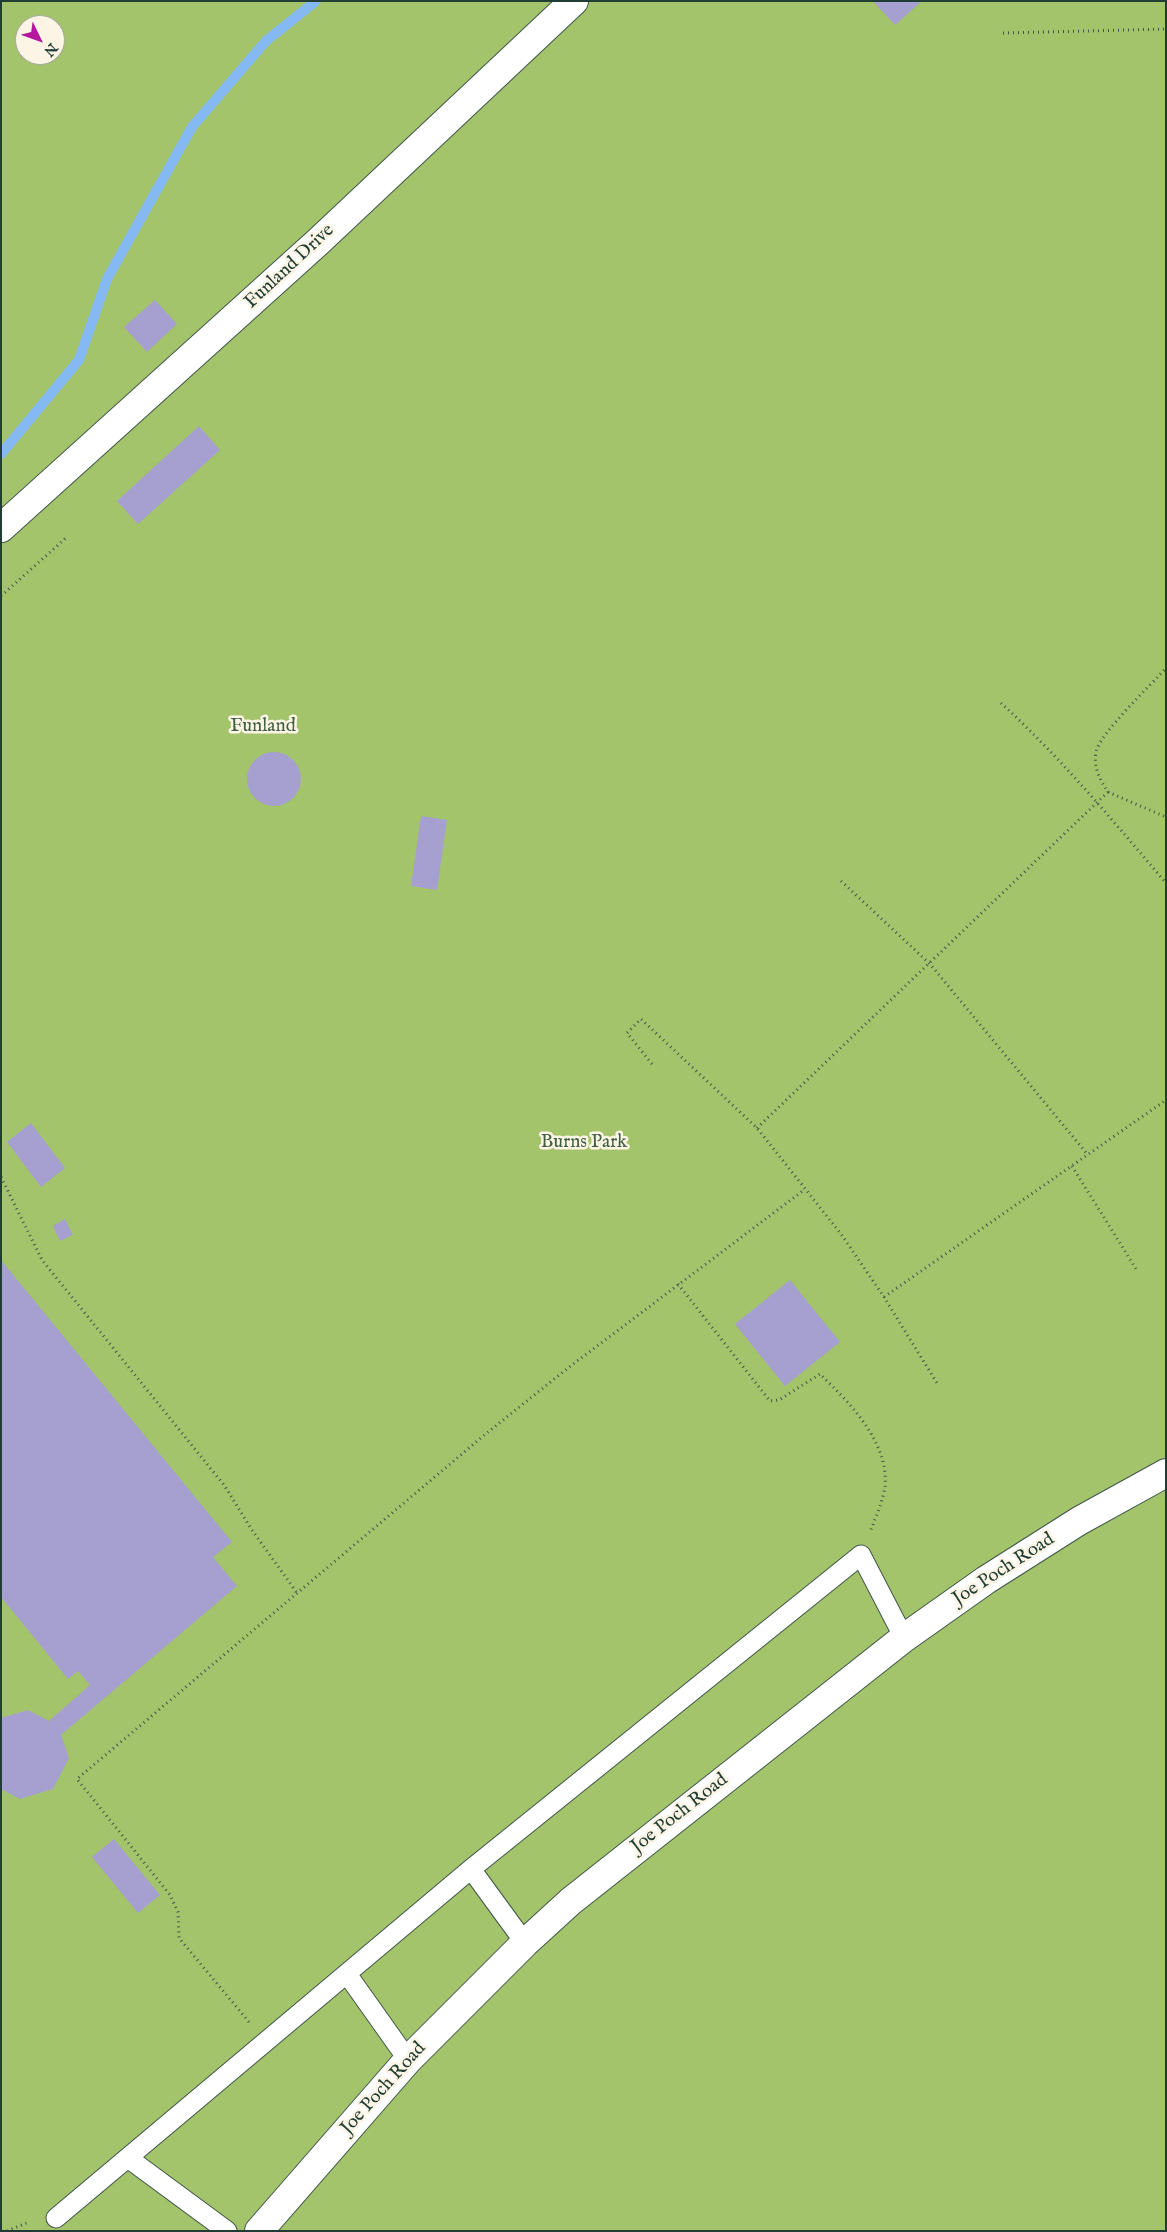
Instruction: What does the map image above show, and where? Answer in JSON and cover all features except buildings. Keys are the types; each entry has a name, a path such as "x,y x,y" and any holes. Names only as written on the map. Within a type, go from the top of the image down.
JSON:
{"street":[{"name":"Funland Drive","path":"2,525 319,241 574,1"},
{"name":"Joe Poch Road","path":"259,2231 408,2060 524,1943 579,1895 904,1638 986,1580 1079,1521 1166,1473"}],"lane":[{"path":"56,2218 471,1869 861,1554 904,1638"},
{"path":"471,1869 524,1943"},
{"path":"347,1974 408,2060"},
{"path":"128,2158 226,2231"}],"path":[{"path":"1003,33 1166,29"},
{"path":"1,596 67,537"},
{"path":"1166,668 1113,727 1097,750 1096,767 1100,780 1108,792 1166,816"},
{"path":"1001,703 1036,735 1098,802 1166,883"},
{"path":"757,1128 1108,792"},
{"path":"840,881 930,964 1088,1155"},
{"path":"652,1064 627,1033 641,1019 757,1128 804,1190 841,1234 884,1297 937,1383"},
{"path":"884,1297 1166,1100"},
{"path":"1072,1166 1136,1269"},
{"path":"1,1177 42,1260 224,1485 252,1530 297,1593"},
{"path":"265,2042 179,1938 178,1912 170,1895 77,1779 488,1432 678,1284 804,1190"},
{"path":"678,1284 770,1401 779,1400 820,1374 867,1428 876,1444 880,1457 884,1486 877,1515 861,1554"}],"green space":[{"name":"Burns Park","path":"1,1 1166,1 1166,2231 1,2231"}],"waterway":[{"path":"1,454 79,360 107,279 192,127 266,41 316,1"}],"park label":[{"name":"Funland","path":"263,727"}]}
